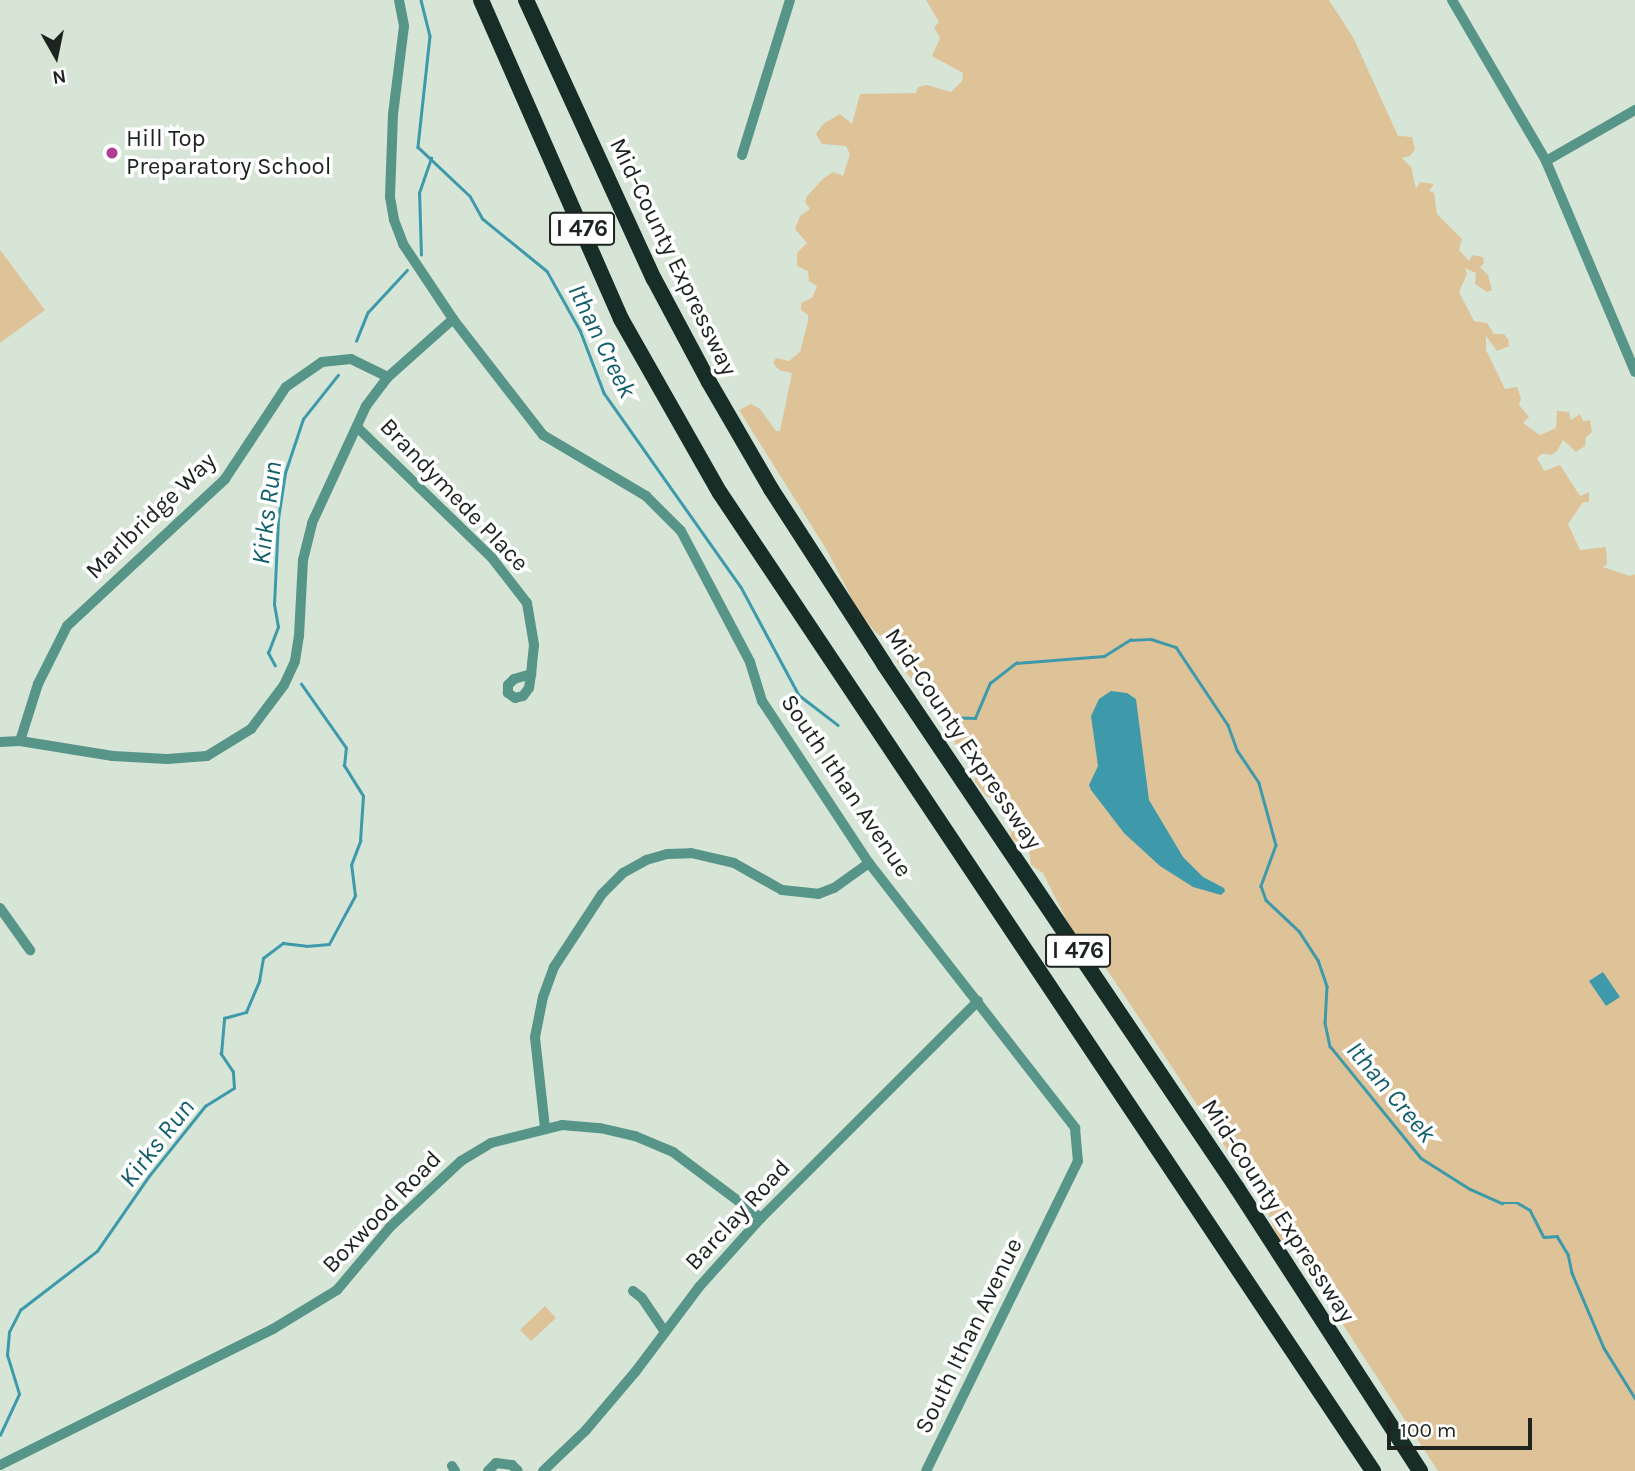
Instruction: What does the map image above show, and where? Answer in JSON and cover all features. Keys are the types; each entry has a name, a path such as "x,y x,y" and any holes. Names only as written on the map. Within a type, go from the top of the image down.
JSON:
{"highway":[{"name":"I 476","path":"481,0 621,319 720,493 1373,1471"},
{"name":"Mid-County Expressway","path":"526,0 654,279 715,394 771,489 884,664 1237,1188 1420,1471"}],"street":[{"name":"South Ithan Avenue","path":"399,0 404,26 393,114 390,197 394,220 403,243 453,319 543,435 646,496 681,531 750,662 762,701 869,863 1075,1128 1079,1161 926,1471"},
{"path":"742,155 790,0"},
{"path":"1452,0 1546,161 1635,372"},
{"path":"1546,161 1635,110"},
{"path":"0,742 20,741 113,756 167,759 207,756 251,729 284,685 295,661 303,560 312,523 326,487 366,406 388,377 453,319"},
{"name":"Marlbridge Way","path":"20,741 38,684 67,626 225,479 286,387 322,362 351,359 388,377"},
{"name":"Brandymede Place","path":"357,427 492,558 527,603 534,645 531,674"},
{"path":"545,1128 535,1037 543,997 554,967 603,894 623,873 646,860 667,854 691,853 734,863 782,890 811,894 834,888 869,863"},
{"path":"0,908 30,950"},
{"name":"Barclay Road","path":"543,1471 586,1430 699,1287 761,1218 978,1001"},
{"name":"Boxwood Road","path":"0,1465 273,1329 337,1290 390,1227 461,1161 491,1143 562,1125 600,1128 635,1136 673,1152 761,1218"},
{"path":"632,1291 642,1298 665,1332"},
{"path":"488,1471 496,1463 512,1465 518,1471"}],"shaded area":[{"path":"926,0 1329,0 1354,39 1398,136 1412,137 1415,149 1410,156 1402,158 1411,167 1416,189 1420,182 1434,184 1429,191 1434,193 1437,214 1462,239 1459,250 1469,261 1472,255 1483,257 1484,263 1480,267 1488,275 1492,290 1487,292 1475,284 1476,273 1465,268 1467,274 1459,292 1474,321 1487,323 1494,334 1504,334 1508,339 1509,346 1497,351 1486,336 1486,350 1505,389 1517,387 1521,398 1519,405 1529,417 1523,423 1540,435 1556,428 1557,411 1569,412 1571,420 1580,414 1583,421 1590,420 1592,432 1586,437 1585,446 1576,452 1563,440 1557,451 1551,455 1542,454 1537,458 1544,471 1560,465 1580,496 1589,492 1589,502 1583,502 1568,524 1580,550 1606,547 1607,564 1603,567 1630,576 1635,574 1635,1471 1438,1471 1288,1240 1279,1241 1268,1213 1259,1208 1260,1199 1120,989 1094,951 1077,941 1043,873 1031,865 1029,851 1011,838 1010,823 995,799 986,796 974,780 977,774 964,758 929,699 897,662 887,640 875,632 856,607 828,552 739,410 751,404 760,409 776,431 780,431 792,373 779,370 773,363 776,358 789,361 800,352 808,321 808,315 801,310 801,303 812,298 817,286 809,281 808,271 797,266 797,253 807,243 795,229 800,216 810,209 805,202 807,196 833,172 843,176 850,154 846,146 822,144 816,134 823,124 840,114 852,124 860,94 916,93 918,87 927,85 951,92 962,81 963,73 932,56 940,38 934,27 939,22"},
{"path":"0,250 45,310 0,343"},
{"path":"545,1306 556,1318 531,1341 520,1330"}],"water":[{"path":"1111,691 1127,693 1136,699 1149,800 1183,857 1203,877 1224,888 1225,891 1221,895 1193,887 1160,866 1124,833 1091,790 1089,785 1098,766 1091,716 1099,699"},
{"path":"1603,972 1620,997 1606,1006 1589,981"}],"waterway":[{"name":"Ithan Creek","path":"421,0 430,36 418,147 470,196 483,219 547,271 580,330 604,393 741,587 799,695 838,725"},
{"name":"Kirks Run","path":"421,255 419,193 431,158"},
{"name":"Kirks Run","path":"356,341 368,312 407,270"},
{"name":"Kirks Run","path":"275,666 268,653 278,627 274,605 278,519 285,473 303,419 338,375"},
{"name":"Ithan Creek","path":"944,717 975,718 990,683 1016,663 1104,656 1130,640 1151,639 1176,647 1228,725 1237,750 1259,783 1276,845 1261,886 1266,900 1299,931 1318,960 1327,986 1325,1023 1330,1046 1421,1158 1470,1189 1502,1203 1518,1203 1530,1210 1544,1237 1557,1236 1568,1254 1572,1273 1604,1348 1635,1398"},
{"name":"Kirks Run","path":"0,1435 19,1394 7,1355 9,1332 20,1310 97,1251 149,1176 205,1106 234,1088 233,1072 221,1054 224,1018 246,1012 259,981 263,958 283,943 306,946 329,944 355,896 351,865 360,841 363,796 344,766 346,748 301,684"}],"place":[{"name":"Hill Top Preparatory School","path":"112,153"}]}
